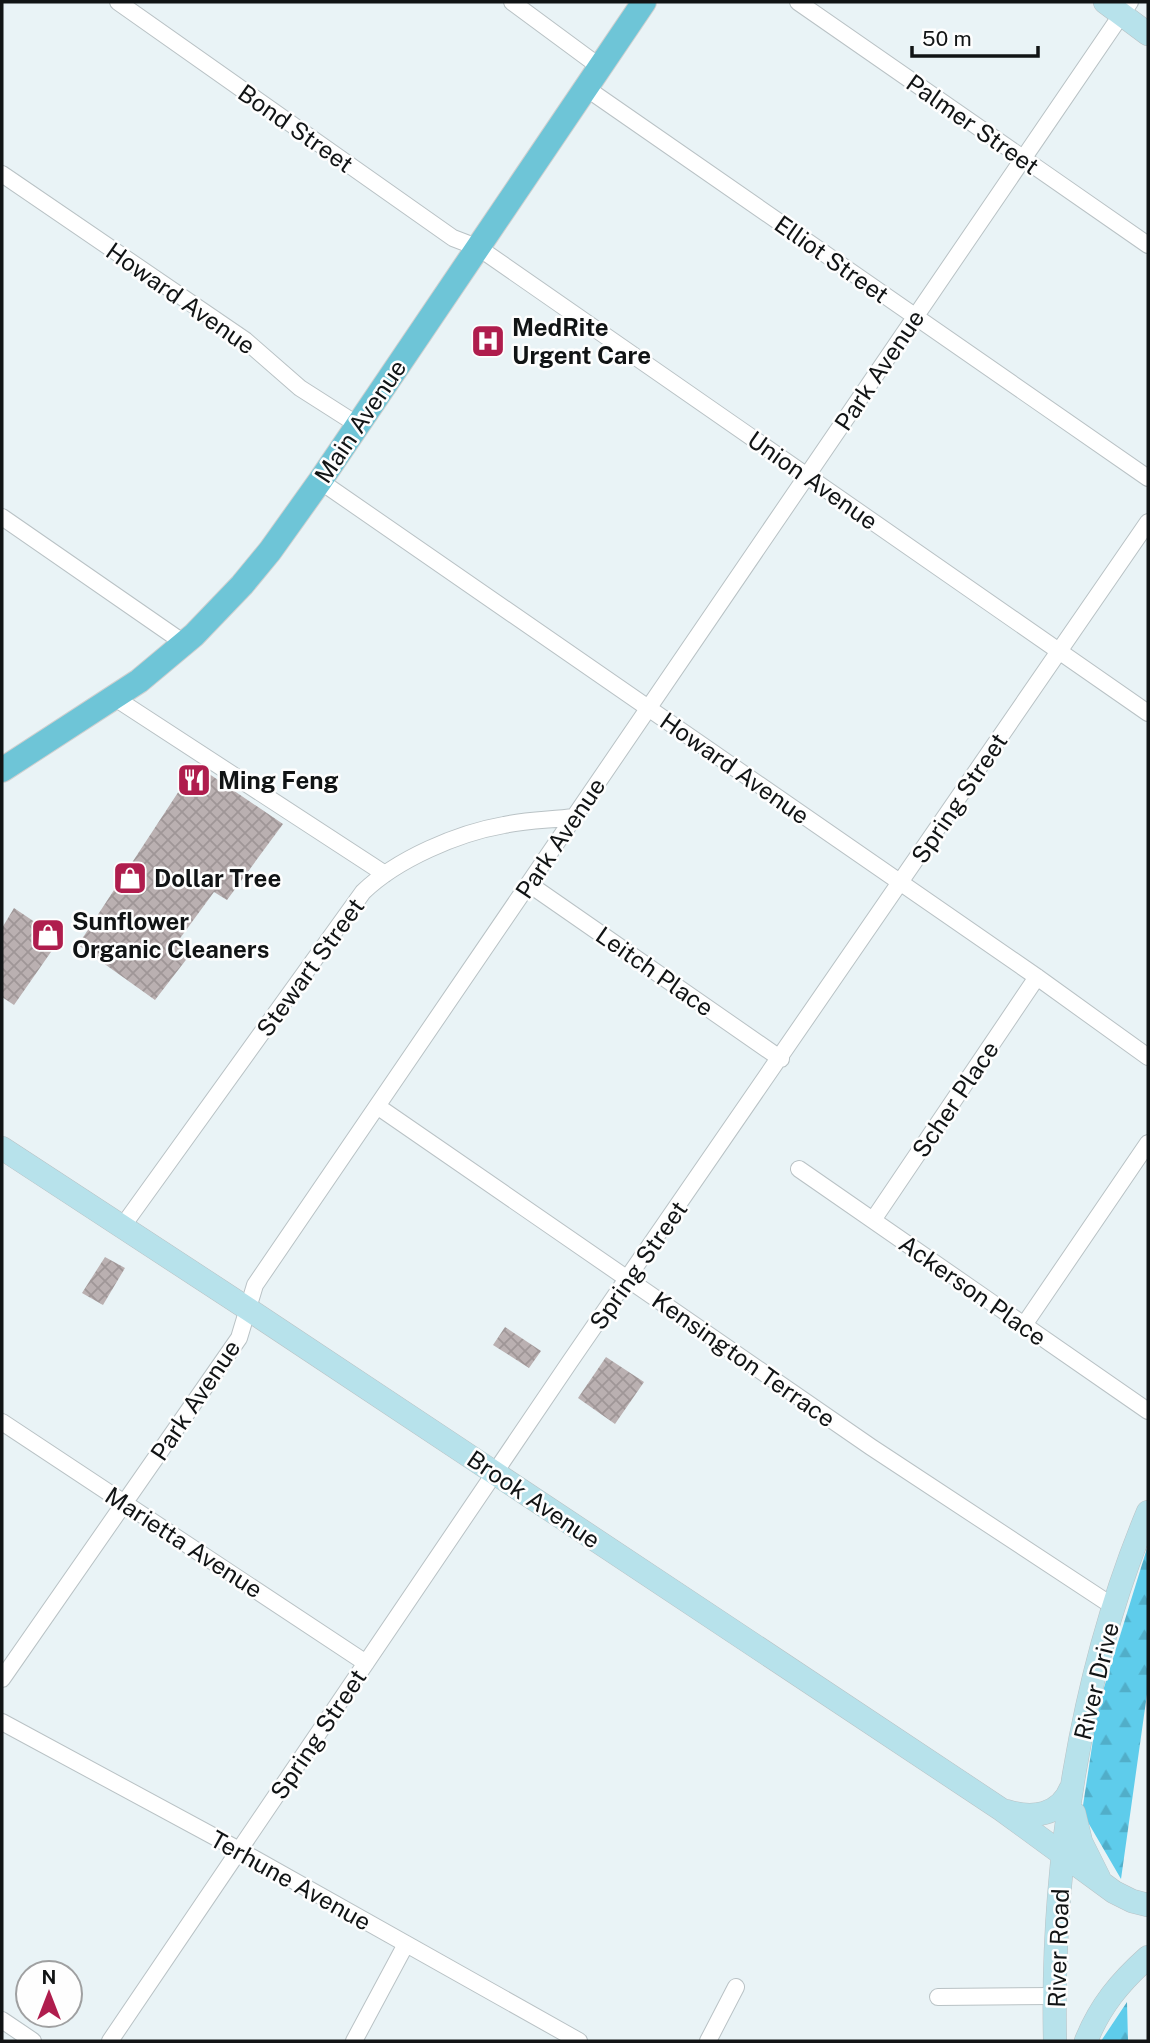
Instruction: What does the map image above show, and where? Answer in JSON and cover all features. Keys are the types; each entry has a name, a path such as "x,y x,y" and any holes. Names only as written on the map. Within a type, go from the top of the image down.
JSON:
{"main road":[{"name":"Main Avenue","path":"2,770 139,681 184,643 270,551 479,248 644,2"},
{"path":"1119,6 1148,34"},
{"name":"Brook Avenue","path":"2,1149 248,1309 1002,1810 1114,1892 1148,1905"},
{"name":"River Drive","path":"1063,1856 1073,1782 1090,1700 1114,1607 1148,1511"},
{"path":"1002,1810 1025,1815 1050,1812 1059,1807 1067,1797 1073,1782"},
{"path":"1073,1782 1073,1803 1081,1842 1099,1878 1114,1892"},
{"name":"River Road","path":"1055,2041 1055,1948 1063,1856"},
{"path":"1086,2041 1101,2007 1115,1989 1148,1957"}],"street":[{"name":"Bond Street","path":"118,2 453,238 479,248"},
{"path":"512,2 600,67"},
{"name":"Palmer Street","path":"798,2 1148,245"},
{"name":"Park Avenue","path":"2,1679 239,1338 255,1285 1023,158 1119,6"},
{"name":"Elliot Street","path":"586,88 1148,478"},
{"name":"Howard Avenue","path":"2,174 244,340 300,388 358,425"},
{"name":"Union Avenue","path":"479,248 1148,713"},
{"name":"Howard Avenue","path":"320,481 902,883 1148,1057"},
{"path":"2,517 184,643"},
{"name":"Spring Street","path":"110,2041 495,1473 1148,522"},
{"path":"115,698 385,874"},
{"name":"Stewart Street","path":"122,1227 363,892 405,862 470,834 504,825 574,817"},
{"name":"Leitch Place","path":"529,884 780,1059"},
{"name":"Scher Place","path":"873,1220 1037,977"},
{"name":"Kensington Terrace","path":"377,1106 871,1447 1114,1607"},
{"path":"1024,1325 1148,1143"},
{"name":"Ackerson Place","path":"799,1169 1148,1411"},
{"name":"Marietta Avenue","path":"2,1422 366,1662"},
{"name":"Terhune Avenue","path":"2,1722 239,1850 575,2040"},
{"path":"355,2041 406,1944"},
{"path":"708,2041 736,1987"},
{"path":"939,1997 1055,1996"},
{"path":"2,2020 33,2041"}],"green space":[{"path":"1148,1545 1148,1687 1121,1879 1082,1812 1098,1707"},
{"path":"1127,2002 1128,2041 1101,2041"}],"building":[{"path":"196,765 283,824 227,900 214,892 178,941 192,952 155,1000 78,945"},
{"path":"14,908 60,939 14,1005 2,997 2,928"},
{"path":"105,1257 125,1268 103,1305 82,1293"},
{"path":"505,1327 541,1351 529,1368 493,1345"},
{"path":"606,1357 644,1382 615,1424 578,1398"}],"place":[{"name":"MedRite Urgent Care","path":"488,341"},
{"name":"Ming Feng","path":"194,780"},
{"name":"Dollar Tree","path":"130,878"},
{"name":"Sunflower Organic Cleaners","path":"48,935"}]}
